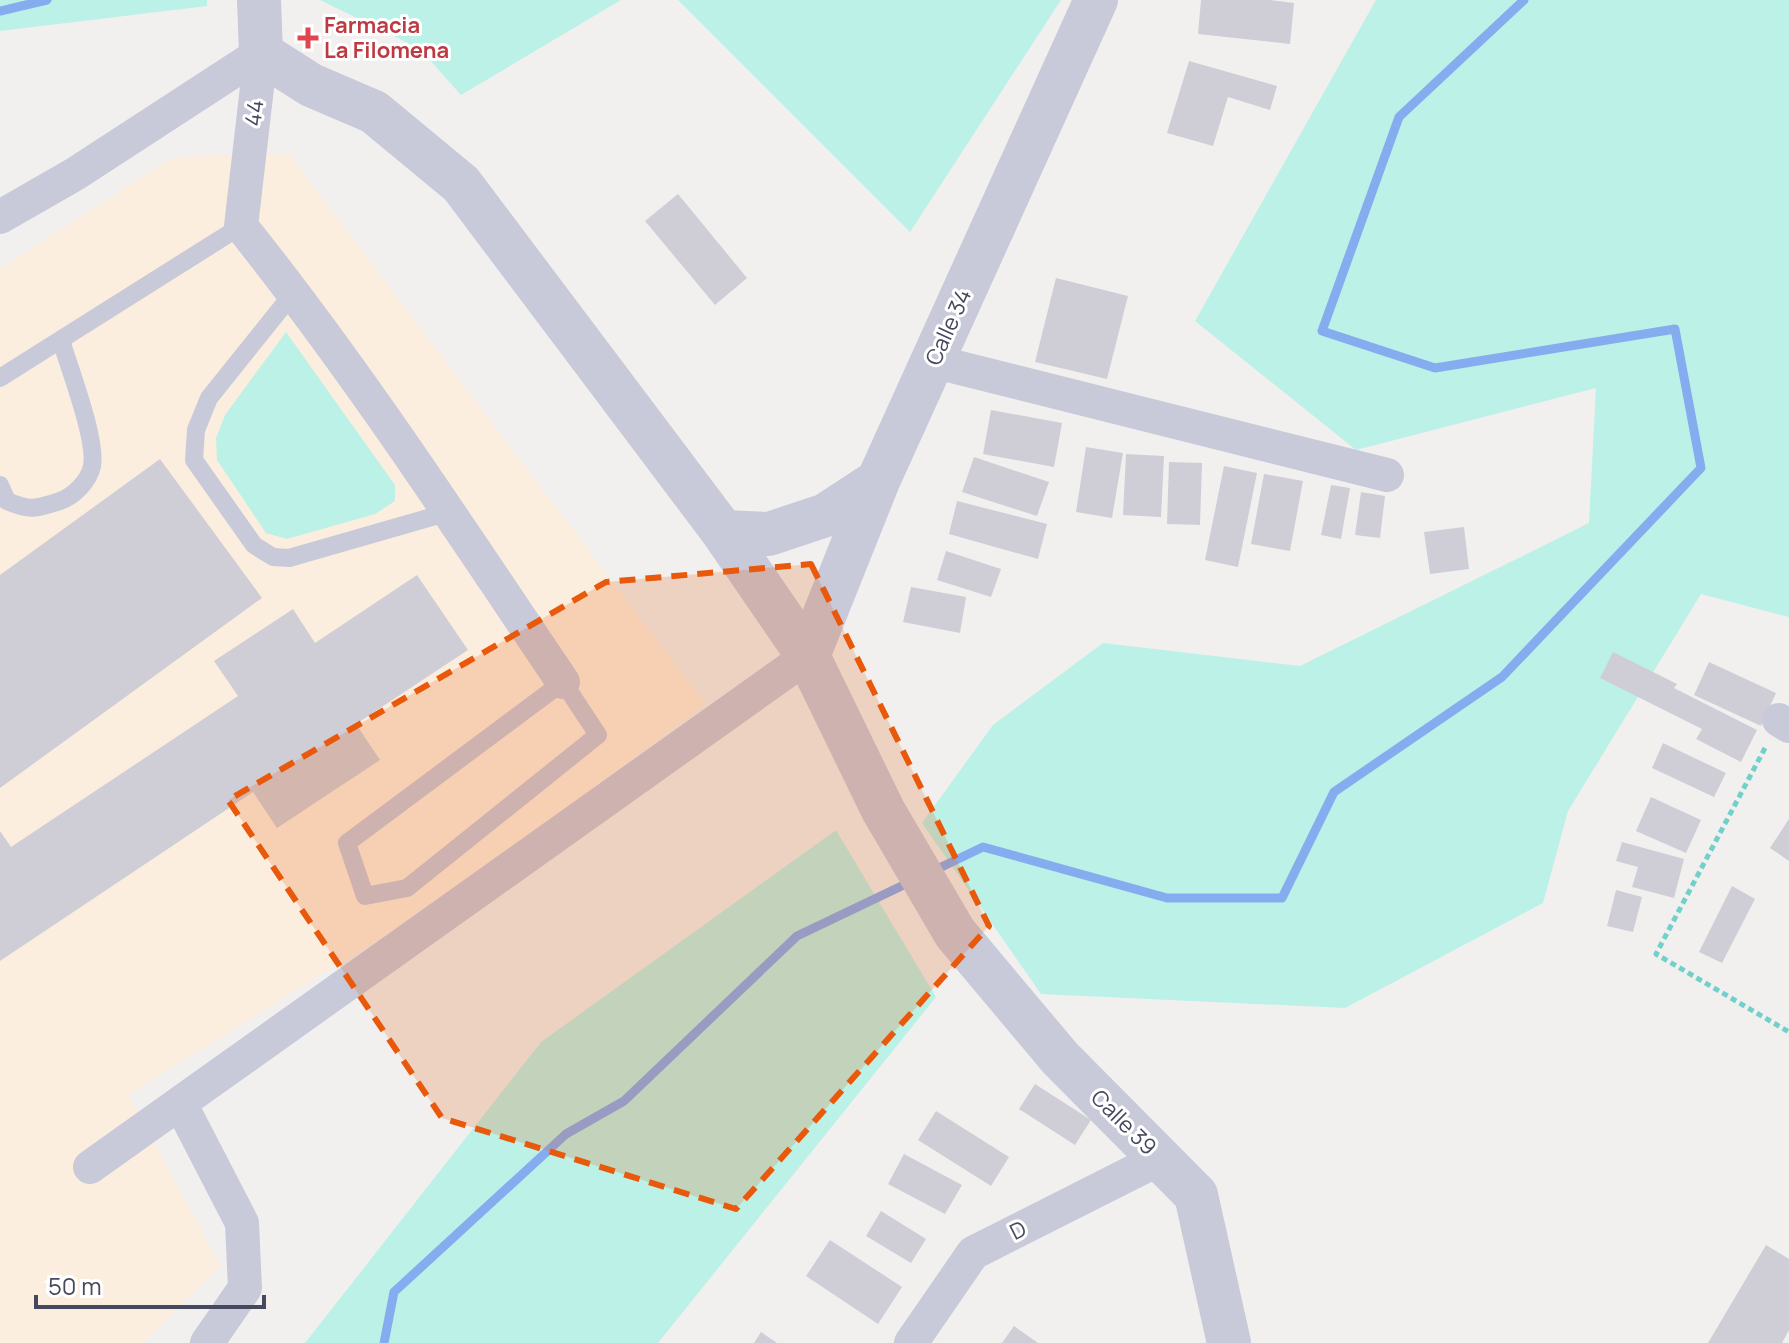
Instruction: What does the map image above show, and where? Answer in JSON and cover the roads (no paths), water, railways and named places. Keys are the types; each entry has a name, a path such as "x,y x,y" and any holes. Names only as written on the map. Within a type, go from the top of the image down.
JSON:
{"street":[{"name":"44","path":"241,226 261,53 259,0"},
{"name":"Calle 34","path":"808,656 878,481 1096,0"},
{"path":"0,217 75,174 261,53"},
{"name":"Calle 39","path":"261,53 311,85 374,112 461,184 723,532 808,656 883,810 955,933 1060,1058 1196,1195 1229,1343"},
{"path":"241,226 294,292 449,512 563,682"},
{"path":"932,361 1387,475"},
{"path":"723,532 769,534 826,515 878,481"},
{"path":"90,1167 808,656"},
{"path":"180,1103 242,1223 245,1288 207,1343"},
{"name":"D","path":"911,1343 973,1253 1161,1158"}],"lane":[{"path":"0,378 241,226"},
{"path":"294,292 209,398 196,430 194,460 254,545 273,557 289,558 449,512"},
{"path":"0,485 7,501 28,510 65,500 83,485 92,466 90,439 61,340"},
{"path":"563,682 598,735 407,888 365,896 347,843 563,682"}],"waterway":[{"path":"0,11 47,0"},
{"path":"931,872 983,847 1167,898 1282,898 1334,792 1502,677 1701,468 1675,329 1435,368 1322,331 1399,117 1524,0"},
{"path":"384,1343 394,1292 566,1134 624,1101 797,936 910,882"}],"place":[{"name":"Farmacia La Filomena","path":"308,38"}]}
